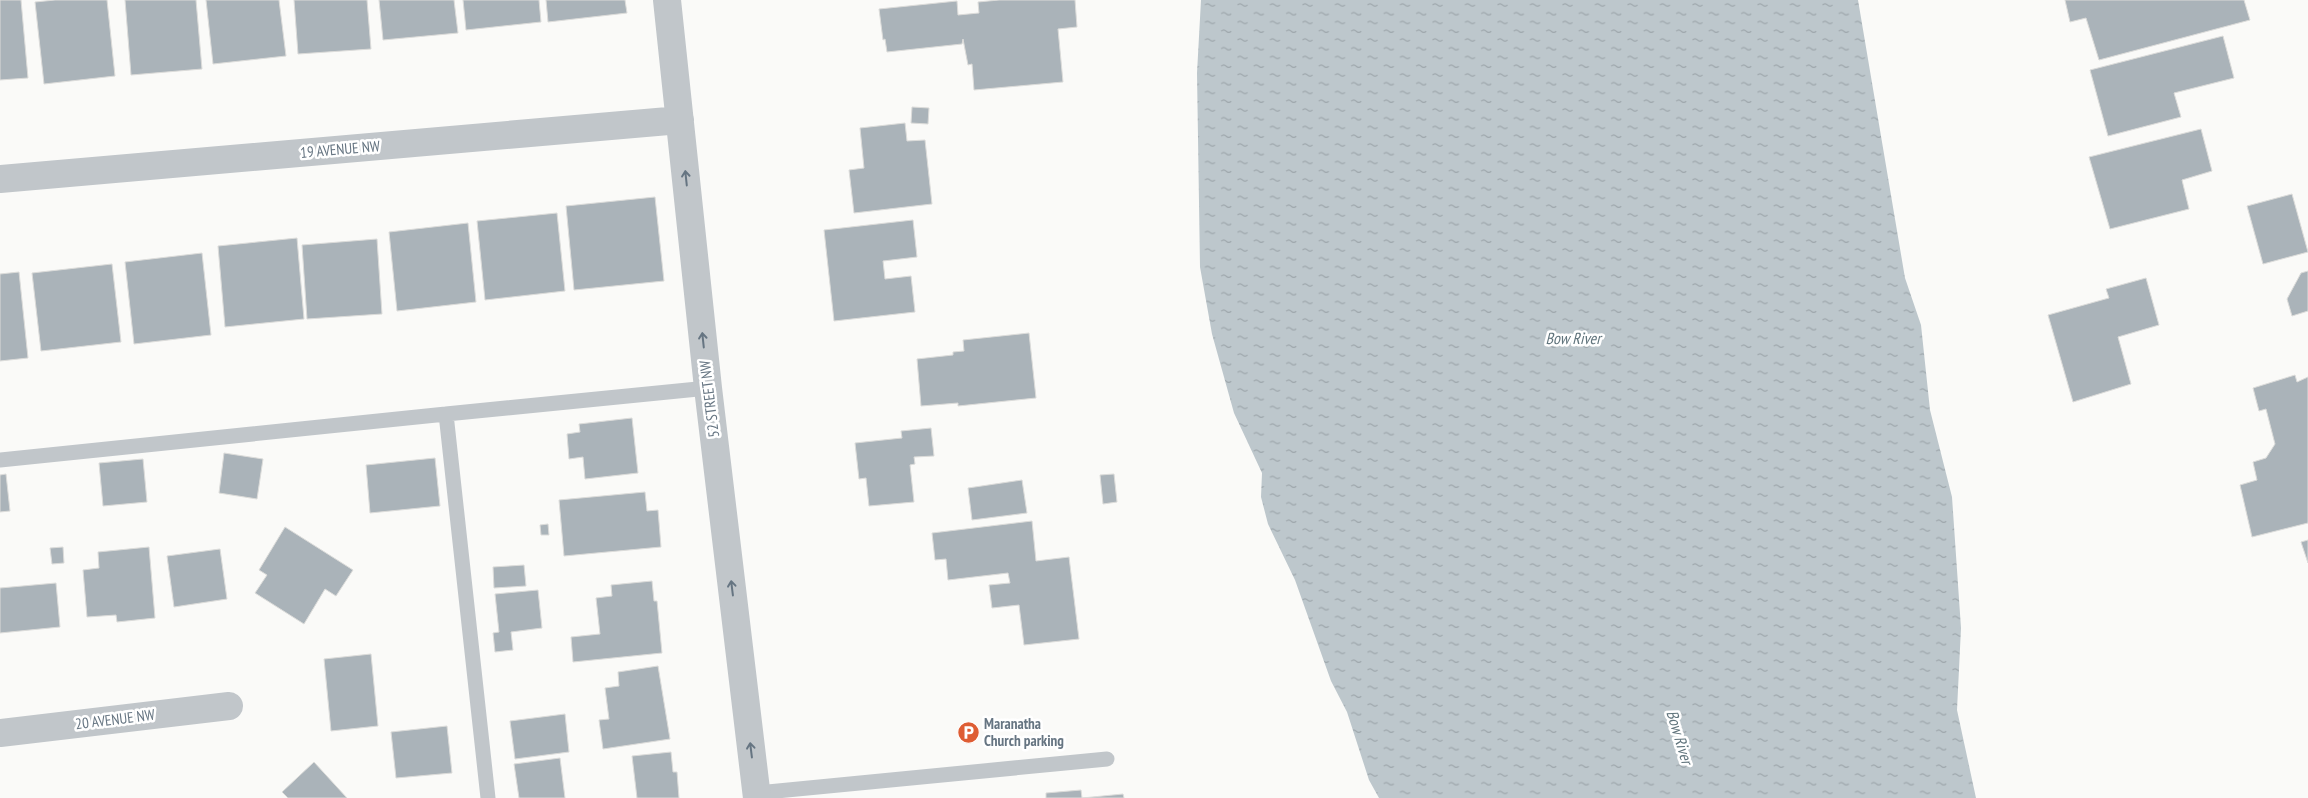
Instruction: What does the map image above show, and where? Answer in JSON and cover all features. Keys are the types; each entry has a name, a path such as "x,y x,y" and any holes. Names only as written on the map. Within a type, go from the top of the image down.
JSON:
{"street":[{"name":"52 STREET NW","path":"667,0 708,388 756,796"},
{"name":"19 AVENUE NW","path":"0,179 680,120"},
{"name":"20 AVENUE NW","path":"0,733 229,706"}],"lane":[{"path":"0,460 708,388"},
{"path":"446,414 488,798"},
{"path":"756,796 1106,759"}],"water":[{"name":"Bow River","path":"1201,0 1858,0 1905,278 1921,325 1930,410 1952,497 1961,628 1957,710 1976,798 1379,798 1369,780 1347,712 1331,681 1295,580 1268,524 1261,497 1262,473 1234,413 1212,334 1200,267 1197,73"}],"building":[{"path":"0,0 21,0 28,78 0,80"},
{"path":"107,0 115,76 44,84 35,2"},
{"path":"125,0 196,0 202,69 131,75"},
{"path":"206,0 279,0 286,56 213,64"},
{"path":"294,0 367,0 371,49 298,54"},
{"path":"379,0 454,0 458,33 383,40"},
{"path":"463,0 539,0 541,22 466,30"},
{"path":"546,0 625,0 627,13 548,22"},
{"path":"999,0 1075,0 1077,27 1058,29 1063,82 974,90 972,64 968,65 963,39 962,44 887,52 885,39 883,40 879,9 957,1 958,15 979,13 978,2"},
{"path":"2065,0 2244,0 2250,20 2099,60 2086,18 2070,22"},
{"path":"2223,36 2234,78 2174,93 2181,117 2108,136 2090,70"},
{"path":"912,107 929,108 928,124 911,123"},
{"path":"905,123 907,141 925,140 932,204 854,213 849,170 864,168 860,128"},
{"path":"2201,129 2212,171 2182,180 2189,209 2110,229 2089,157"},
{"path":"2292,194 2308,252 2263,264 2247,206"},
{"path":"655,197 664,281 574,290 566,206"},
{"path":"557,213 565,291 485,300 477,221"},
{"path":"913,220 917,257 883,261 885,279 911,276 915,312 834,321 824,230"},
{"path":"468,223 476,302 397,311 389,232"},
{"path":"297,238 304,319 225,327 218,246"},
{"path":"377,239 382,314 307,319 302,245"},
{"path":"202,253 211,335 134,344 125,262"},
{"path":"112,264 121,342 41,351 32,273"},
{"path":"2308,271 2308,311 2292,316 2287,299 2301,273"},
{"path":"19,272 28,358 0,361 0,274"},
{"path":"2146,278 2159,325 2118,337 2131,384 2073,402 2048,315 2109,298 2106,289"},
{"path":"1029,333 1036,398 958,406 958,403 921,406 917,359 953,355 953,352 964,351 963,340"},
{"path":"2295,375 2297,382 2308,377 2308,523 2252,537 2240,485 2257,480 2253,462 2266,458 2275,444 2266,409 2259,411 2253,388"},
{"path":"632,418 638,473 585,479 583,457 569,459 567,434 580,432 579,424"},
{"path":"931,428 934,456 914,457 915,464 910,465 914,502 869,506 866,478 859,479 855,443 902,438 901,431"},
{"path":"224,453 263,459 257,499 219,493"},
{"path":"435,458 440,506 370,513 366,465"},
{"path":"143,459 147,502 103,506 99,463"},
{"path":"6,474 10,511 0,512 0,475"},
{"path":"1114,474 1117,502 1103,504 1100,475"},
{"path":"1022,480 1027,513 972,520 968,488"},
{"path":"645,492 647,511 658,510 661,547 564,556 559,500"},
{"path":"1032,521 1036,561 1069,557 1079,639 1024,645 1019,605 992,608 989,585 1010,583 1008,573 948,580 946,559 935,560 932,533"},
{"path":"548,524 549,535 541,535 540,525"},
{"path":"285,527 353,570 336,596 325,589 304,624 255,593 267,575 259,570"},
{"path":"2308,540 2308,563 2301,542"},
{"path":"63,547 64,563 52,564 50,548"},
{"path":"149,547 155,618 117,622 116,615 87,617 83,570 99,568 98,552"},
{"path":"220,549 227,599 174,607 167,556"},
{"path":"524,565 526,586 494,588 493,567"},
{"path":"652,581 654,601 657,601 662,653 573,662 571,637 600,634 596,598 612,596 611,585"},
{"path":"56,583 60,627 0,633 0,588"},
{"path":"538,590 542,628 511,632 513,650 495,652 493,633 499,632 495,594"},
{"path":"371,654 378,726 331,731 324,659"},
{"path":"658,666 670,739 603,749 599,720 609,719 605,688 619,686 618,672"},
{"path":"565,714 569,752 515,759 510,721"},
{"path":"447,726 452,773 396,778 391,732"},
{"path":"671,752 673,772 677,772 679,798 637,798 632,756"},
{"path":"560,758 565,798 519,798 514,764"},
{"path":"314,762 347,798 288,798 282,792"},
{"path":"1081,790 1082,798 1046,798 1046,793"},
{"path":"1123,794 1124,798 1082,798"}],"place":[{"name":"Maranatha Church parking","path":"968,732"}]}
